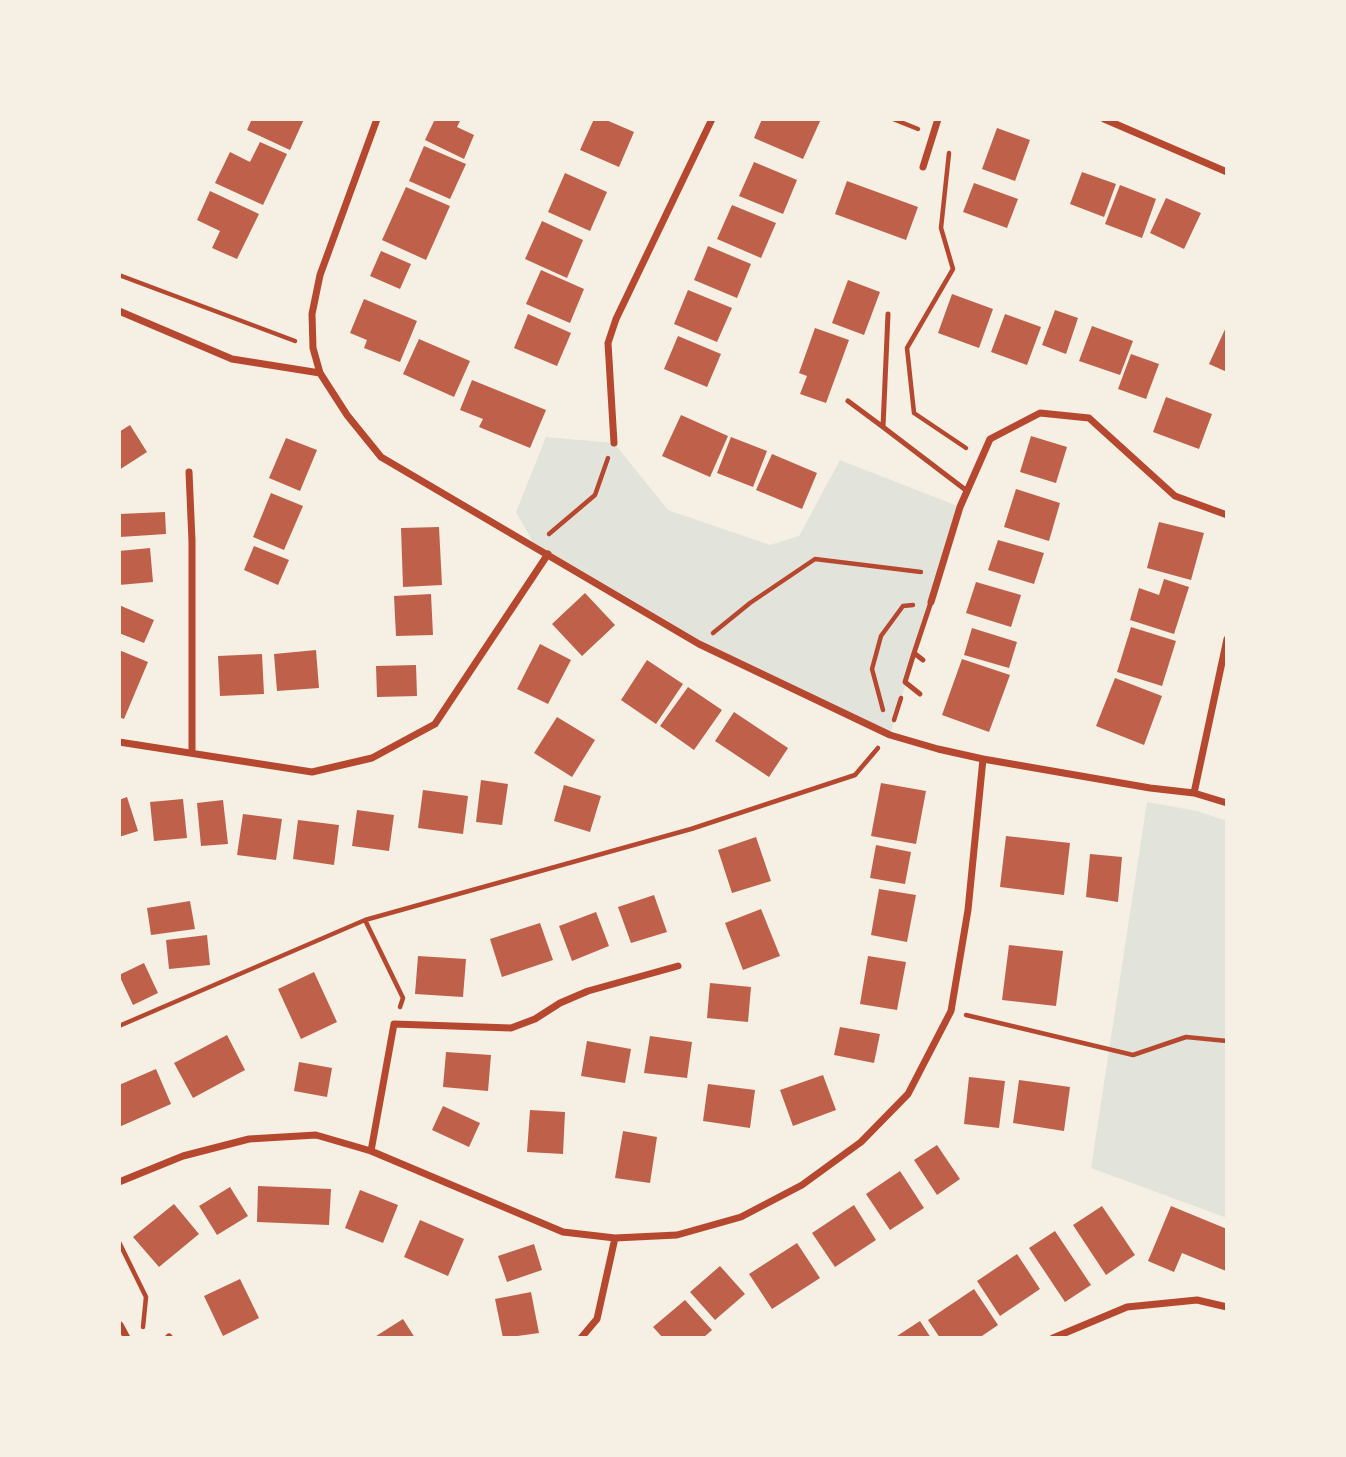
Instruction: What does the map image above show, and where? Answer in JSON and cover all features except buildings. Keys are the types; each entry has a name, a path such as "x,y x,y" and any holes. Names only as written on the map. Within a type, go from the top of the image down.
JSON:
{"street":[{"path":"377,119 320,275 312,314 313,348 320,373 347,415 381,457 699,643 890,735 983,759 1194,793 1227,803"},
{"path":"614,443 608,343 616,320 712,119"},
{"path":"1104,119 1227,172"},
{"path":"923,167 938,120"},
{"path":"119,311 232,359 320,373"},
{"path":"931,602 967,491 990,439 1040,413 1089,418 1175,496 1227,514"},
{"path":"189,472 192,541 191,753"},
{"path":"119,742 312,772 372,758 435,724 548,554"},
{"path":"1194,793 1227,639"},
{"path":"119,1182 183,1156 249,1139 316,1135 371,1151 563,1232 615,1238 677,1235 741,1217 802,1185 861,1142 908,1094 951,1011 968,910 983,759"},
{"path":"371,1151 394,1024 511,1028 535,1019 560,1003 588,991 678,966"},
{"path":"581,1338 597,1319 615,1238"},
{"path":"1053,1338 1127,1307 1197,1300 1227,1307"},
{"path":"120,1325 127,1338"}],"lane":[{"path":"883,427 888,314"},
{"path":"848,401 967,491"},
{"path":"920,694 905,681 931,602"},
{"path":"914,653 923,660"}],"path":[{"path":"893,119 932,135"},
{"path":"938,120 951,133 941,229 953,269 907,348 914,413 982,458"},
{"path":"119,275 313,348"},
{"path":"536,546 595,495 614,443"},
{"path":"699,643 750,603 815,559 939,575"},
{"path":"890,735 872,669 881,636 904,606 931,602"},
{"path":"119,1026 365,920 691,829 855,775 890,735 905,681"},
{"path":"365,920 403,998 394,1024"},
{"path":"951,1011 1133,1055 1186,1037 1227,1041"},
{"path":"119,1242 146,1297 142,1338"}],"shaded area":[{"path":"546,437 614,443 668,510 770,545 799,536 840,460 960,507 890,735 699,644 535,546 516,512"},
{"path":"1147,802 1197,811 1227,821 1227,1218 1091,1168"}]}
